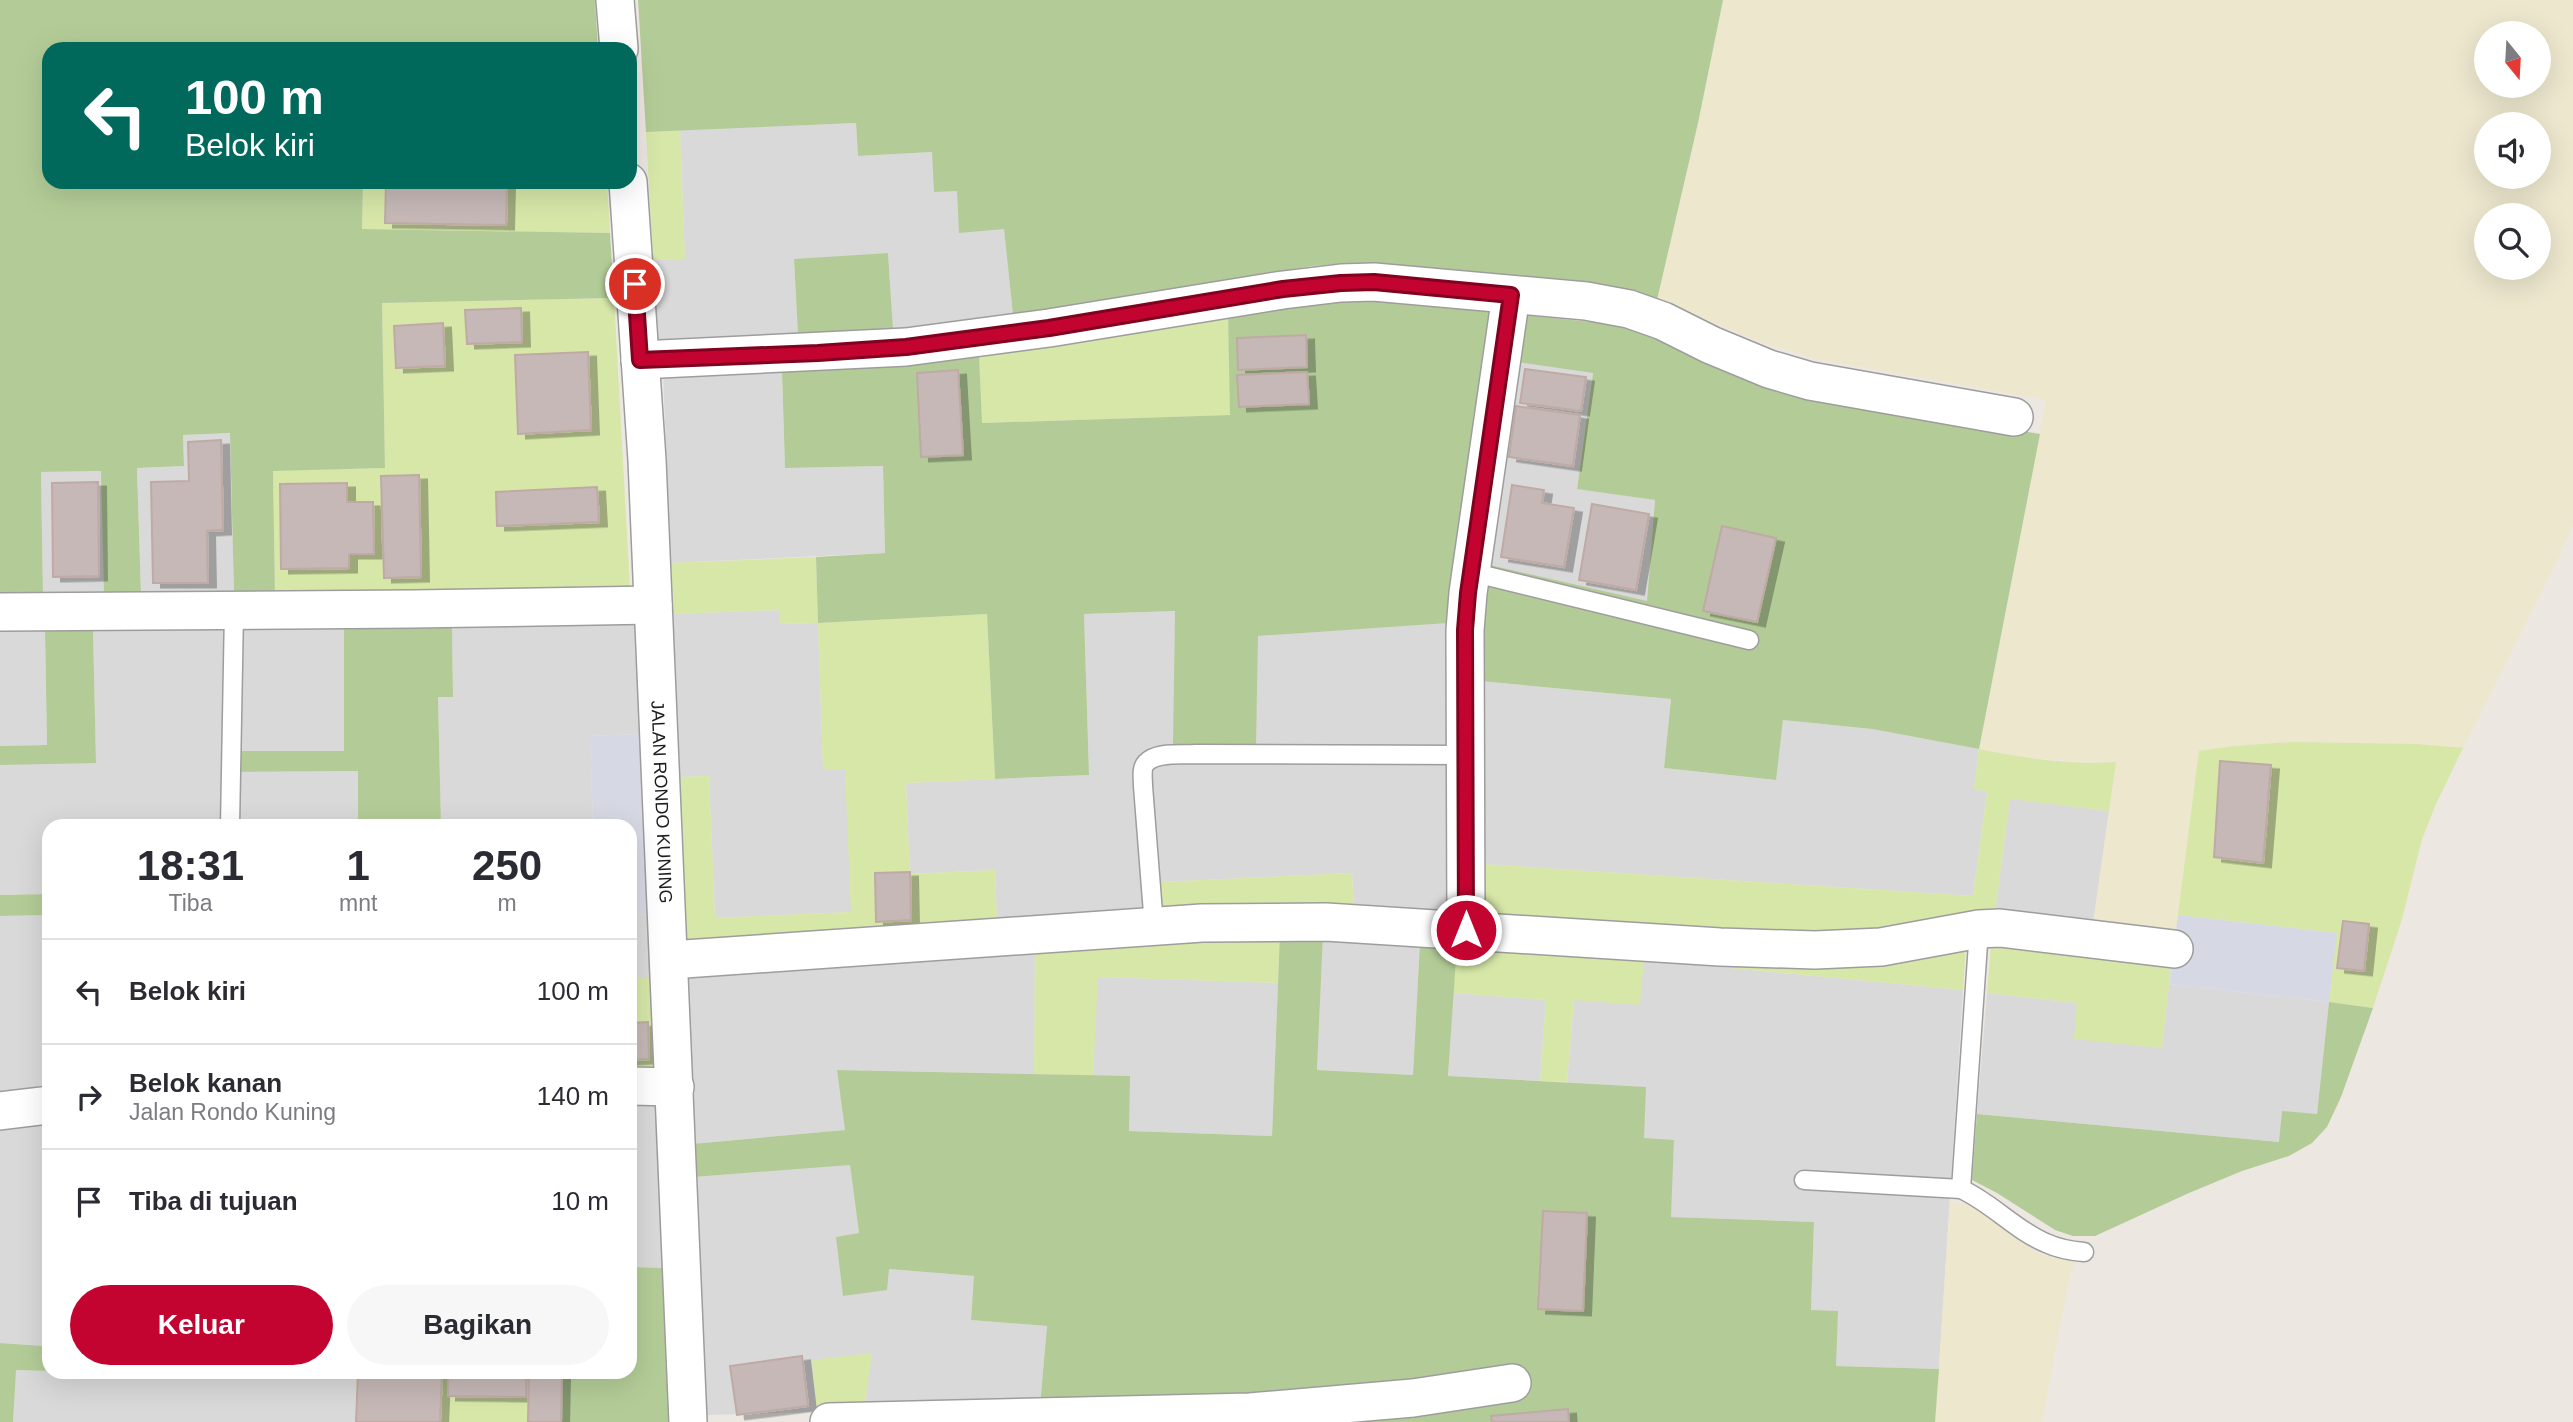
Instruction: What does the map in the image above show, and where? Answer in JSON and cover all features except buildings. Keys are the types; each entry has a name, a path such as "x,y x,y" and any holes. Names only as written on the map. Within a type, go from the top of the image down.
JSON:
{"street":[{"path":"615,0 618,42"},
{"name":"JALAN RONDO KUNING","path":"628,189 653,604 688,1422"},
{"path":"640,360 906,347 1049,328 1283,289 1374,282 1586,301 1629,309 1663,321 1769,369 1810,381 2014,417"},
{"path":"1466,930 1465,630 1511,295"},
{"path":"0,612 653,604"},
{"path":"670,960 1154,926 1326,922 1720,947 1815,950 1905,944 1979,929 2000,928 2174,948"},
{"path":"637,1086 675,1087"},
{"path":"0,1111 42,1106"},
{"path":"829,1422 1137,1419 1327,1407 1413,1398 1512,1383"}],"lane":[{"path":"1471,572 1749,640"},
{"path":"230,819 234,611"},
{"path":"1154,926 1143,786 1146,762 1154,758 1197,754 1465,755"},
{"path":"1961,1189 1979,929"},
{"path":"1804,1180 1961,1189 1979,1197 2043,1242 2063,1250 2084,1252"}],"shaded area":[{"path":"1723,0 2573,0 2573,525 2463,748 2416,744 2292,742 2199,751 2176,938 2093,924 2116,762 2054,760 1979,749 2046,400 1821,360 1766,344 1657,300"},
{"path":"856,123 858,156 933,152 957,191 1004,228 1013,315 893,329 888,253 794,260 798,335 657,341 653,260 685,259 680,130"},
{"path":"1518,362 1593,372 1577,488 1655,500 1647,602 1490,565"},
{"path":"782,372 785,468 883,466 885,553 671,563 663,374"},
{"path":"230,433 234,593 141,595 137,468 184,466 183,435"},
{"path":"102,471 104,595 43,596 41,472"},
{"path":"779,610 780,624 818,623 823,769 846,769 852,912 715,918 709,776 680,777 673,614"},
{"path":"1175,611 1174,744 1255,746 1257,636 1449,623 1451,914 1354,910 1352,873 1160,882 1161,910 997,922 995,870 910,874 906,783 1089,775 1084,614"},
{"path":"635,623 640,734 590,736 593,819 441,819 438,697 453,697 452,624"},
{"path":"344,626 344,751 237,751 238,772 358,771 358,819 42,819 42,894 0,895 0,765 96,762 93,629"},
{"path":"0,630 45,630 47,745 0,746"},
{"path":"1480,681 1671,699 1664,768 1775,780 1783,720 1872,729 1979,749 1974,789 1987,792 1973,896 1482,864"},
{"path":"640,734 647,914 637,915 637,819 593,819 590,736"},
{"path":"2010,798 2109,811 2093,924 1995,913"},
{"path":"647,914 651,978 637,978 637,915"},
{"path":"42,915 42,1092 0,1098 0,916"},
{"path":"2178,915 2337,933 2329,1002 2169,984"},
{"path":"1323,935 1420,941 1413,1075 1317,1070"},
{"path":"1035,946 1034,1074 838,1070 846,1130 692,1144 682,971"},
{"path":"1644,960 1963,990 1939,1369 1836,1366 1811,1311 1814,1222 1670,1217 1674,1141 1643,1139 1567,1082 1574,1000"},
{"path":"1097,977 1278,983 1272,1136 1128,1131 1093,1076"},
{"path":"2169,984 2329,1002 2317,1114 2279,1142 1977,1114 1987,993 2078,1003 2162,1048"},
{"path":"1453,993 1546,1000 1540,1081 1448,1076"},
{"path":"637,1105 660,1106 666,1268 637,1267"},
{"path":"42,1122 42,1346 0,1343 0,1129"},
{"path":"850,1164 859,1233 889,1269 975,1276 971,1320 1047,1326 1040,1406 864,1411 871,1353 817,1412 707,1415 694,1177"},
{"path":"1950,1201 1970,1206 1984,1214 2039,1254 2075,1262 2069,1279 2042,1422 1935,1422"},
{"path":"15,1370 42,1371 42,1379 357,1379 355,1422 13,1422"}],"green space":[{"path":"0,0 595,0 598,42 42,42 42,189 363,189 362,229 610,233 614,298 382,303 385,468 273,471 275,593 234,593 230,433 183,435 184,466 137,468 141,595 104,595 101,471 41,472 43,596 0,597"},
{"path":"638,0 1723,0 1657,300 1608,285 1572,280 1348,263 1312,266 1013,315 1004,229 959,233 957,191 934,192 932,152 858,156 856,123 646,132"},
{"path":"680,130 685,259 653,260 646,132"},
{"path":"363,189 607,189 610,233 362,229"},
{"path":"888,253 893,329 798,335 794,259"},
{"path":"614,298 630,588 275,593 273,470 385,468 382,303"},
{"path":"1310,301 1402,302 1490,312 1456,546 1449,623 1258,636 1256,746 1173,744 1175,611 1084,614 1089,775 995,779 987,614 818,623 816,557 885,553 883,466 785,468 782,372 979,355 982,423 1230,415 1228,312"},
{"path":"1228,312 1231,415 981,423 979,355"},
{"path":"1524,315 1634,329 1791,391 2040,434 1979,749 1872,729 1783,720 1776,780 1664,768 1671,699 1480,681 1483,617 1490,565 1647,601 1655,500 1577,489 1593,373 1518,362"},
{"path":"816,557 818,623 779,624 779,610 673,614 671,563"},
{"path":"987,614 995,779 906,783 910,874 995,870 997,922 687,943 680,777 709,776 715,918 851,912 845,769 823,770 818,623"},
{"path":"452,624 453,697 438,697 441,819 358,819 358,771 237,772 237,751 344,751 344,626"},
{"path":"93,629 96,763 0,765 0,746 47,745 45,630"},
{"path":"2292,742 2416,744 2463,748 2422,839 2402,919 2373,1008 2329,1002 2336,933 2178,915 2199,751"},
{"path":"1979,749 2047,760 2116,762 2109,811 2010,799 1995,913 1888,933 1761,932 1482,918 1482,864 1973,896 1987,792 1974,789"},
{"path":"1352,873 1354,910 1161,910 1160,882"},
{"path":"42,894 42,915 0,916 0,895"},
{"path":"1280,933 1278,983 1098,977 1093,1076 1034,1074 1035,946"},
{"path":"1280,933 1323,935 1317,1070 1413,1075 1420,941 1457,944 1448,1076 1646,1087 1644,1138 1674,1140 1671,1217 1814,1222 1811,1310 1838,1311 1836,1366 1939,1369 1935,1422 1148,1422 1040,1406 1047,1326 971,1320 974,1276 889,1269 887,1290 843,1296 836,1237 859,1233 850,1165 694,1177 692,1144 845,1130 837,1070 1130,1076 1129,1131 1272,1136"},
{"path":"1457,944 1966,945 1963,990 1644,960 1640,1005 1574,1000 1567,1082 1540,1081 1546,1000 1453,993"},
{"path":"1991,945 2171,967 2162,1048 2074,1039 2077,1003 1987,993"},
{"path":"637,978 651,978 654,1072 637,1072"},
{"path":"2329,1002 2373,1008 2341,1097 2327,1127 2312,1143 2289,1156 2242,1171 2095,1236 2073,1236 2055,1230 1972,1180 1977,1114 2279,1142 2282,1111 2317,1114"},
{"path":"637,1267 666,1268 673,1422 562,1422 562,1379 637,1379"},
{"path":"0,1343 42,1346 42,1371 16,1370 13,1422 0,1422"},
{"path":"872,1353 864,1411 817,1412 812,1360"},
{"path":"357,1379 562,1379 562,1422 355,1422"}],"route":[{"path":"635,284 640,360 906,347 1049,328 1283,289 1341,283 1374,282 1511,295 1465,630 1466,930"}]}
